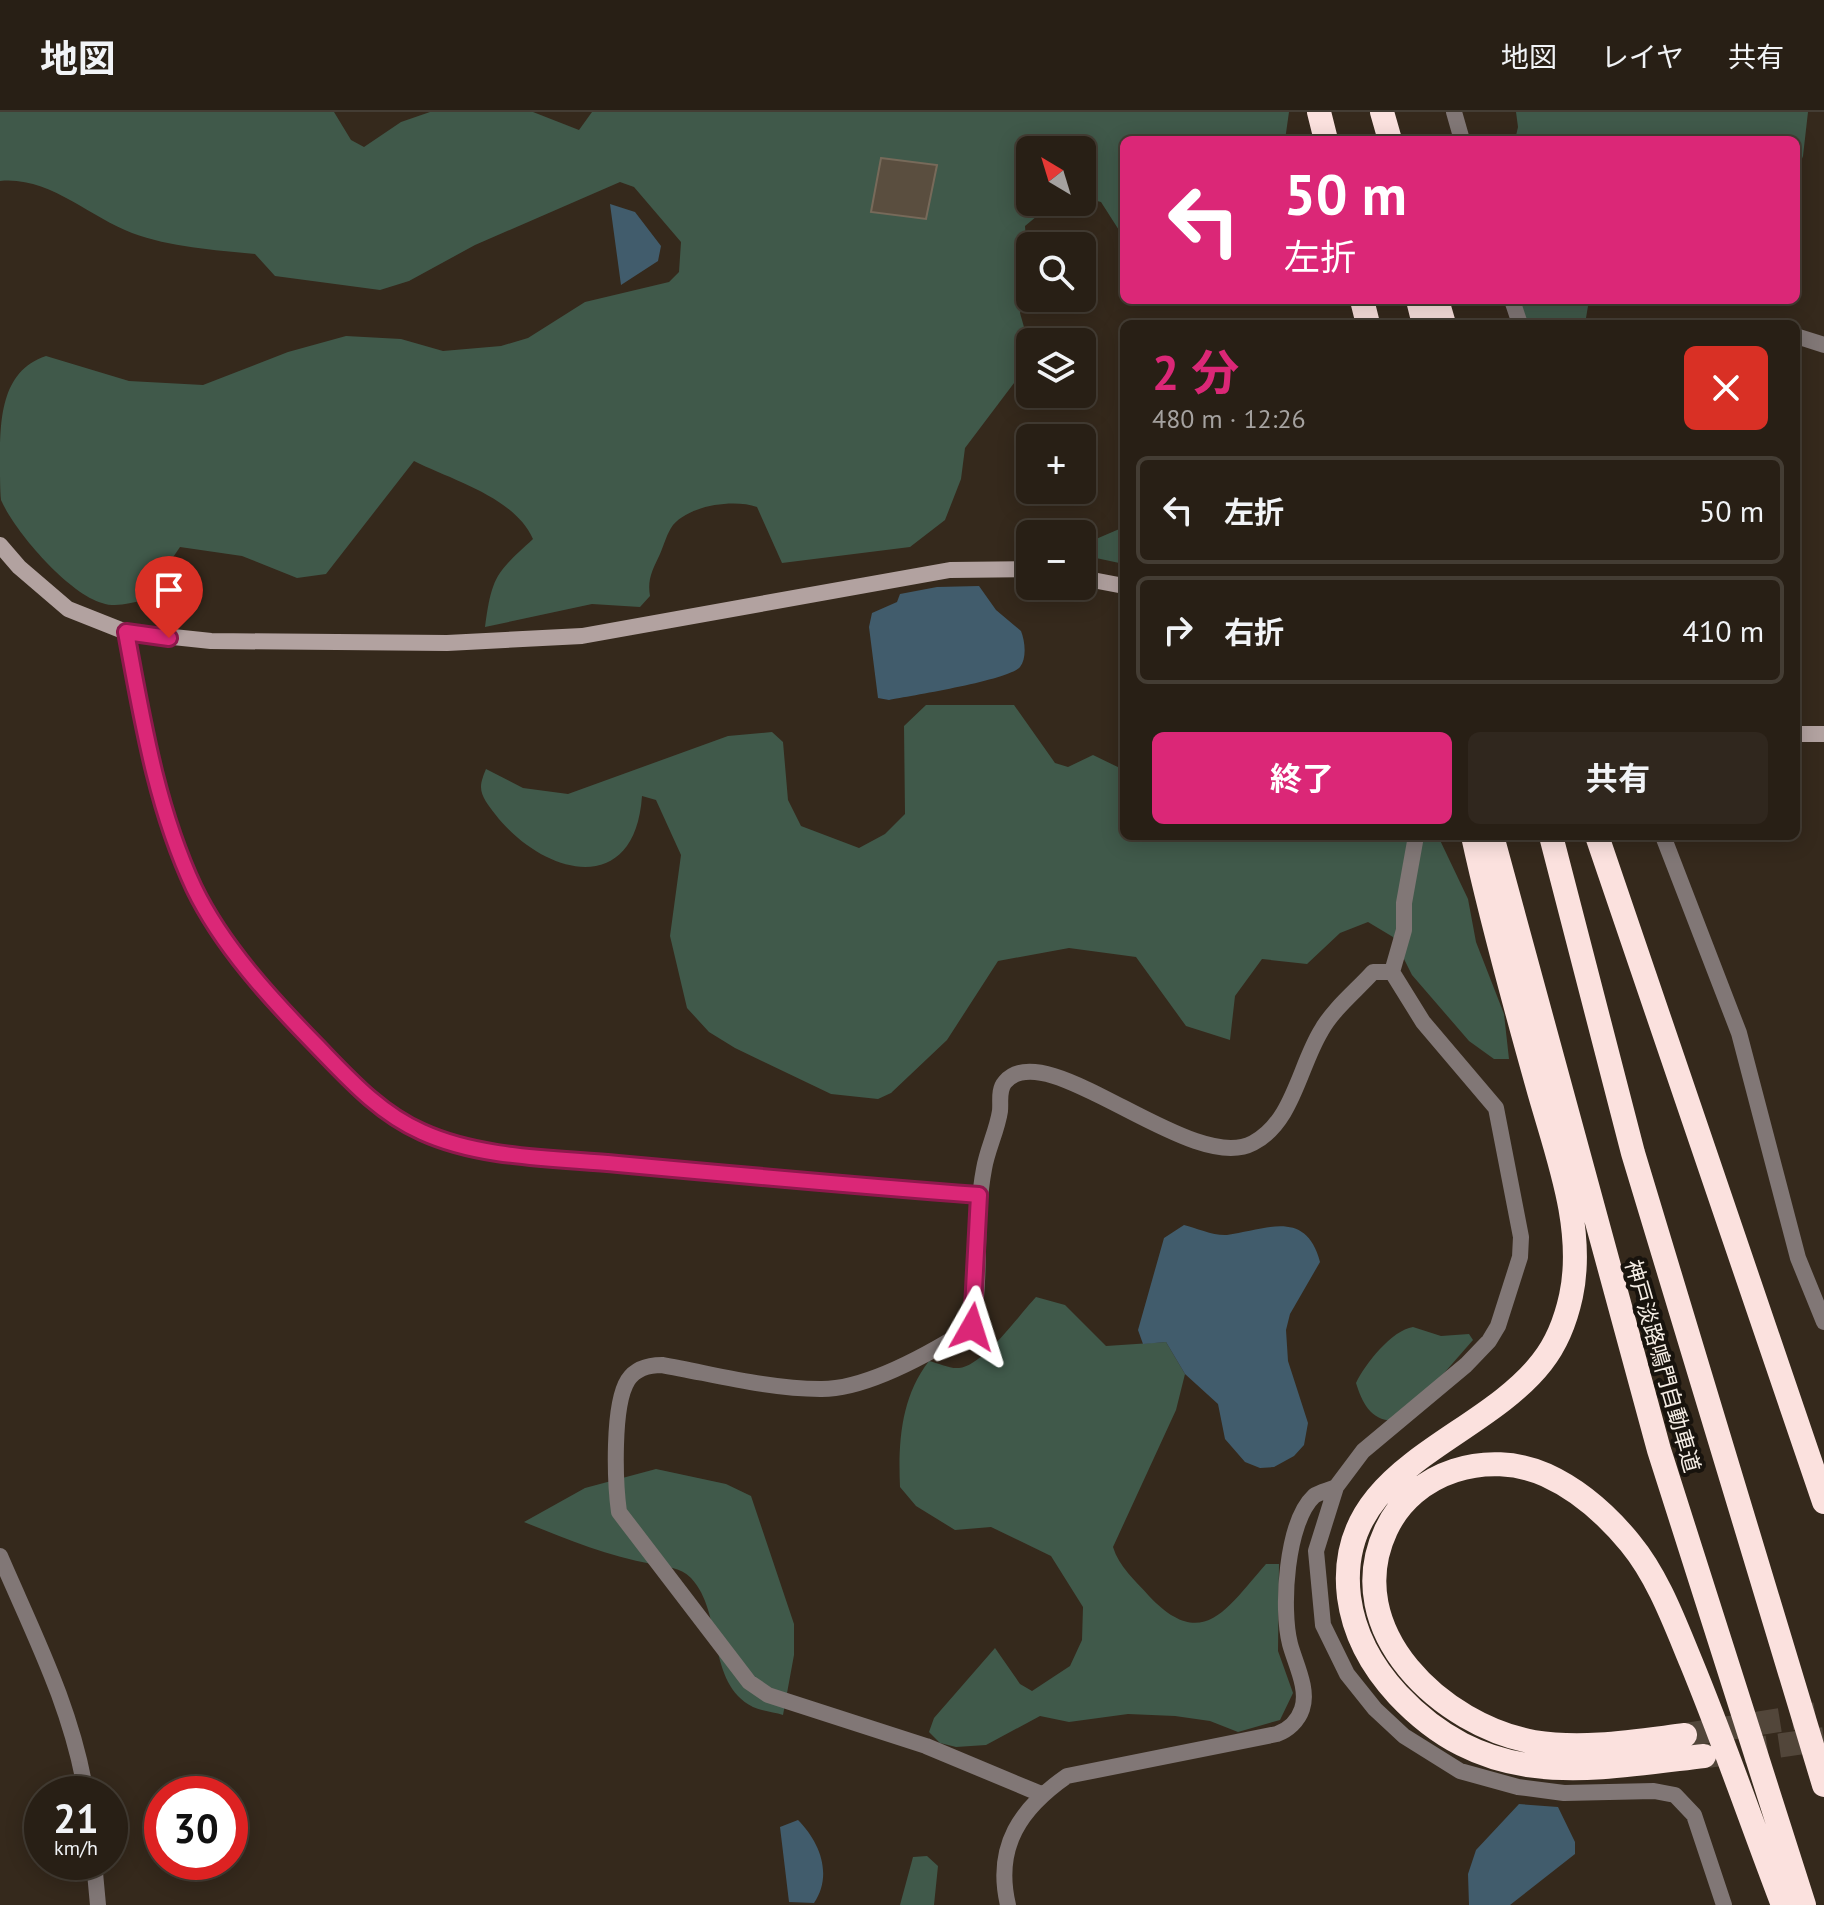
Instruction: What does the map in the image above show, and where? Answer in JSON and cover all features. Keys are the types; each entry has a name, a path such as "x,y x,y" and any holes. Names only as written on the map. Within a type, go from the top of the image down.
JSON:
{"highway":[{"path":"1319,112 1325,136"},
{"path":"1375,112 1380,136"},
{"path":"1382,112 1389,136"},
{"path":"1474,840 1571,1210 1572,1293 1563,1322 1543,1362 1514,1391 1402,1470 1371,1505 1356,1535 1349,1561 1348,1590 1352,1618 1363,1646 1386,1682 1417,1715 1453,1741 1491,1759 1570,1770 1704,1756"},
{"name":"神戸淡路鳴門自動車道","path":"1493,840 1659,1450 1804,1905"},
{"name":"神戸淡路鳴門自動車道","path":"1552,840 1633,1153 1824,1785"},
{"path":"1598,840 1824,1502"},
{"path":"1685,1735 1568,1746 1532,1741 1474,1722 1432,1694 1392,1645 1375,1588 1380,1545 1404,1503 1449,1471 1481,1464 1506,1465 1554,1479 1575,1491 1611,1522 1632,1546 1673,1619 1783,1905"}],"street":[{"path":"1454,112 1461,136"},
{"path":"1800,337 1824,345"},
{"path":"0,545 19,567 68,609 126,632 211,641 447,643 582,636 950,570 1016,569"},
{"path":"1096,581 1120,585"},
{"path":"126,632 150,756 195,888 226,940 297,1026 356,1087 391,1116 424,1133 463,1146 979,1195"},
{"path":"1800,734 1824,734"},
{"path":"1415,840 1404,903 1404,930 1392,972 1423,1022 1496,1108 1521,1246 1498,1326 1489,1341 1466,1365 1363,1451 1336,1487 1316,1551 1318,1601 1332,1649 1375,1709 1404,1736 1475,1777 1564,1793 1654,1791 1675,1795 1694,1815 1724,1905"},
{"path":"1665,840 1739,1033 1798,1258 1824,1322"},
{"path":"1041,1794 926,1746 768,1695 749,1682 619,1512 614,1481 618,1419 628,1380 647,1365 822,1390 861,1381 942,1346 972,1327 979,1195 1000,1111 1003,1083 1012,1076 1035,1071 1062,1078 1190,1140 1220,1147 1252,1144 1280,1120 1322,1028 1373,972 1392,972"},
{"path":"1008,1905 1004,1866 1015,1828 1041,1794 1067,1776 1287,1730 1302,1709 1304,1696 1289,1640 1291,1545 1299,1517 1315,1495 1336,1487"},
{"path":"0,1556 63,1701 77,1742 83,1776"},
{"path":"96,1880 98,1905"}],"green space":[{"path":"0,112 334,112 351,140 364,147 401,122 430,112 533,112 579,130 592,112 1289,112 1286,136 1120,136 1120,232 1101,202 1096,201 1096,136 1016,136 1016,216 1037,216 1025,226 1025,232 1016,232 1016,312 1020,312 1024,328 1016,328 1016,380 965,448 961,479 945,520 910,547 782,563 757,507 725,504 701,508 673,525 651,574 650,596 640,607 592,604 485,627 490,597 498,577 503,568 533,539 524,524 498,501 414,461 326,574 297,578 242,556 180,547 144,600 112,605 88,597 44,560 18,528 1,500 1,432 6,400 19,373 46,356 129,381 203,385 288,352 346,336 401,339 443,351 501,346 528,338 585,302 669,282 679,272 681,242 634,187 620,182 475,245 409,281 380,290 275,276 255,254 147,238 116,226 52,191 18,181 0,181"},
{"path":"1516,112 1808,112 1800,164 1800,136 1516,136"},
{"path":"1516,304 1588,304 1586,320 1522,320"},
{"path":"1120,529 1120,563 1096,558 1096,539"},
{"path":"926,705 1014,705 1055,763 1068,767 1093,755 1120,768 1120,840 1440,840 1468,899 1476,942 1504,1014 1509,1059 1494,1059 1469,1041 1412,975 1393,937 1368,922 1340,933 1307,964 1262,959 1235,996 1230,1040 1186,1026 1136,957 1069,948 998,961 947,1040 891,1093 878,1099 831,1094 735,1048 709,1032 687,1008 670,936 681,855 656,800 642,796 636,829 623,851 605,863 584,867 561,863 537,852 495,814 481,791 486,769 523,788 568,794 728,736 772,732 783,742 788,800 801,826 859,848 885,834 905,814 904,726"},
{"path":"1036,1297 1065,1305 1106,1346 1166,1342 1185,1374 1176,1410 1113,1547 1123,1567 1168,1613 1199,1623 1213,1618 1226,1608 1266,1564 1279,1564 1278,1651 1293,1693 1280,1720 1238,1732 1210,1721 1175,1716 1128,1714 1069,1722 1040,1716 986,1745 956,1747 940,1743 929,1732 934,1718 995,1648 1020,1684 1032,1691 1070,1666 1082,1640 1083,1607 1051,1556 991,1527 955,1530 916,1506 900,1487 903,1421 912,1390 929,1361 955,1368 969,1365 989,1349"},
{"path":"1413,1327 1441,1336 1469,1334 1473,1340 1438,1380 1393,1421 1385,1420 1368,1409 1356,1383 1372,1358 1388,1341"},
{"path":"656,1469 726,1484 751,1496 794,1624 794,1655 783,1715 753,1707 738,1696 728,1682 708,1610 701,1593 687,1574 603,1552 524,1522 585,1488"},
{"path":"927,1856 938,1866 934,1905 900,1905 913,1857"}],"water":[{"path":"610,204 635,212 661,246 658,261 621,285"},
{"path":"979,586 996,610 1021,631 1025,649 1020,667 998,677 959,687 889,700 878,698 869,627 872,613 897,602 900,594 937,587"},
{"path":"1184,1225 1222,1235 1282,1226 1305,1234 1314,1245 1320,1262 1290,1314 1286,1330 1288,1361 1308,1423 1304,1445 1294,1456 1274,1467 1260,1468 1245,1462 1225,1439 1218,1404 1185,1374 1166,1342 1143,1344 1138,1330 1164,1238"},
{"path":"1519,1804 1558,1807 1575,1842 1575,1854 1510,1905 1469,1905 1468,1874 1476,1850"},
{"path":"798,1820 812,1838 821,1859 823,1881 814,1903 789,1902 780,1827"}],"building":[{"path":"881,158 937,165 926,219 871,212"}],"tunnel":[{"path":"1685,1735 1824,1713"},
{"path":"1708,1756 1824,1739"}],"route":[{"path":"169,638 126,632 150,756 168,817 195,888 226,940 297,1026 356,1087 391,1116 424,1133 463,1146 547,1157 979,1195 976,1308 972,1327"}]}
